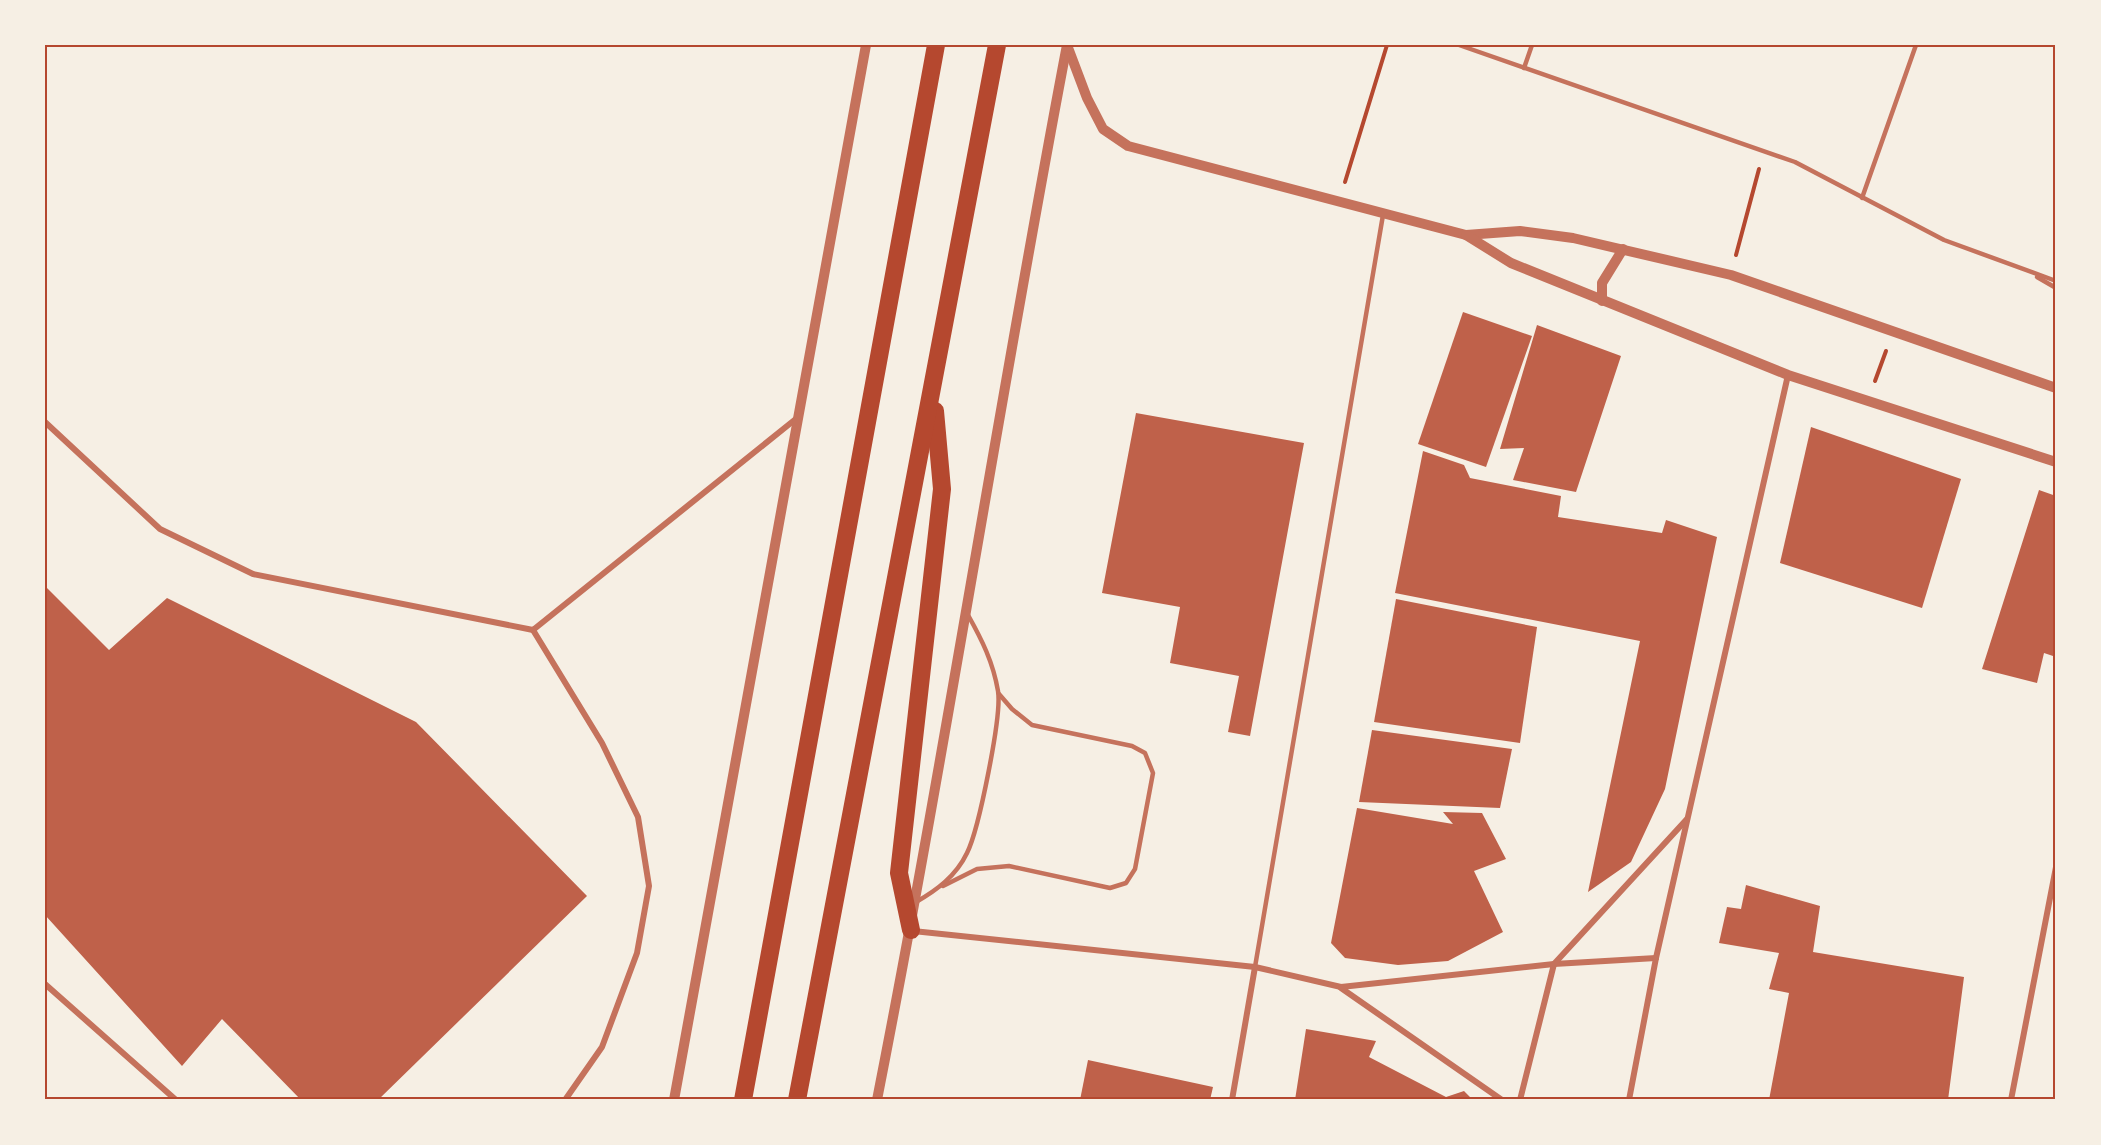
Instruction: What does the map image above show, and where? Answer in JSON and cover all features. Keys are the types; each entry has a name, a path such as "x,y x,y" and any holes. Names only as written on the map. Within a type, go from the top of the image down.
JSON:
{"highway":[{"path":"743,1100 936,45"},
{"path":"798,1100 997,45"},
{"path":"910,930 899,873 942,489 933,386"}],"street":[{"path":"674,1100 866,45"},
{"path":"1067,45 1087,98 1103,129 1128,147 1340,200 1383,215 1466,235 1520,231 1573,238 1731,275 2056,388"},
{"path":"877,1100 910,930 1036,208 1067,45"},
{"path":"1466,235 1511,263 1788,375 2056,462"},
{"path":"1602,301 1602,283 1623,249"},
{"path":"1629,1100 1656,958 1788,375"},
{"path":"532,630 799,416"},
{"path":"45,422 160,529 253,574 532,630 602,743 638,817 649,886 637,953 602,1047 565,1100"},
{"path":"1520,1100 1554,964 1688,819"},
{"path":"2011,1100 2056,867"},
{"path":"910,930 1255,966 1341,987 1554,964 1656,958"},
{"path":"1232,1100 1255,966"},
{"path":"45,984 176,1100"},
{"path":"1341,987 1502,1100"}],"lane":[{"path":"1459,45 1795,162 1944,240 2056,281"},
{"path":"1524,68 1532,45"},
{"path":"1862,198 1916,45"},
{"path":"1255,966 1383,215"},
{"path":"2030,272 2056,288"},
{"path":"943,886 967,853 979,817 999,694 990,655 967,612"},
{"path":"915,902 977,869 1009,866 1110,888 1126,883 1135,869 1153,773 1144,753 1132,746 1032,725 1012,710 999,694"}],"path":[{"path":"1340,200 1387,45"},
{"path":"1731,275 1764,151"},
{"path":"1868,400 1893,331"}],"building":[{"path":"1463,312 1532,336 1486,467 1418,444"},
{"path":"1537,325 1621,356 1576,492 1513,480 1524,448 1500,449"},
{"path":"1136,413 1304,443 1250,736 1228,732 1239,676 1170,663 1180,607 1102,593"},
{"path":"1811,427 1961,479 1922,608 1780,563"},
{"path":"1423,451 1464,465 1470,478 1561,496 1558,517 1662,533 1666,520 1717,537 1665,789 1631,862 1588,892 1640,641 1395,593"},
{"path":"2039,490 2056,496 2056,657 2044,653 2037,683 1982,669"},
{"path":"45,586 109,650 167,598 416,722 587,896 378,1100 301,1100 222,1019 182,1066 45,915"},
{"path":"1396,599 1537,627 1520,743 1374,722"},
{"path":"1372,730 1512,749 1500,808 1359,802"},
{"path":"1357,808 1453,824 1443,812 1482,813 1506,859 1474,871 1503,932 1448,961 1398,965 1345,958 1331,943"},
{"path":"1746,885 1820,906 1813,952 1964,977 1948,1100 1769,1100 1789,993 1769,989 1779,953 1719,943 1727,907 1741,909"},
{"path":"1306,1029 1376,1041 1369,1057 1446,1097 1464,1091 1473,1100 1295,1100"},
{"path":"1088,1060 1213,1087 1210,1100 1080,1100"}]}
